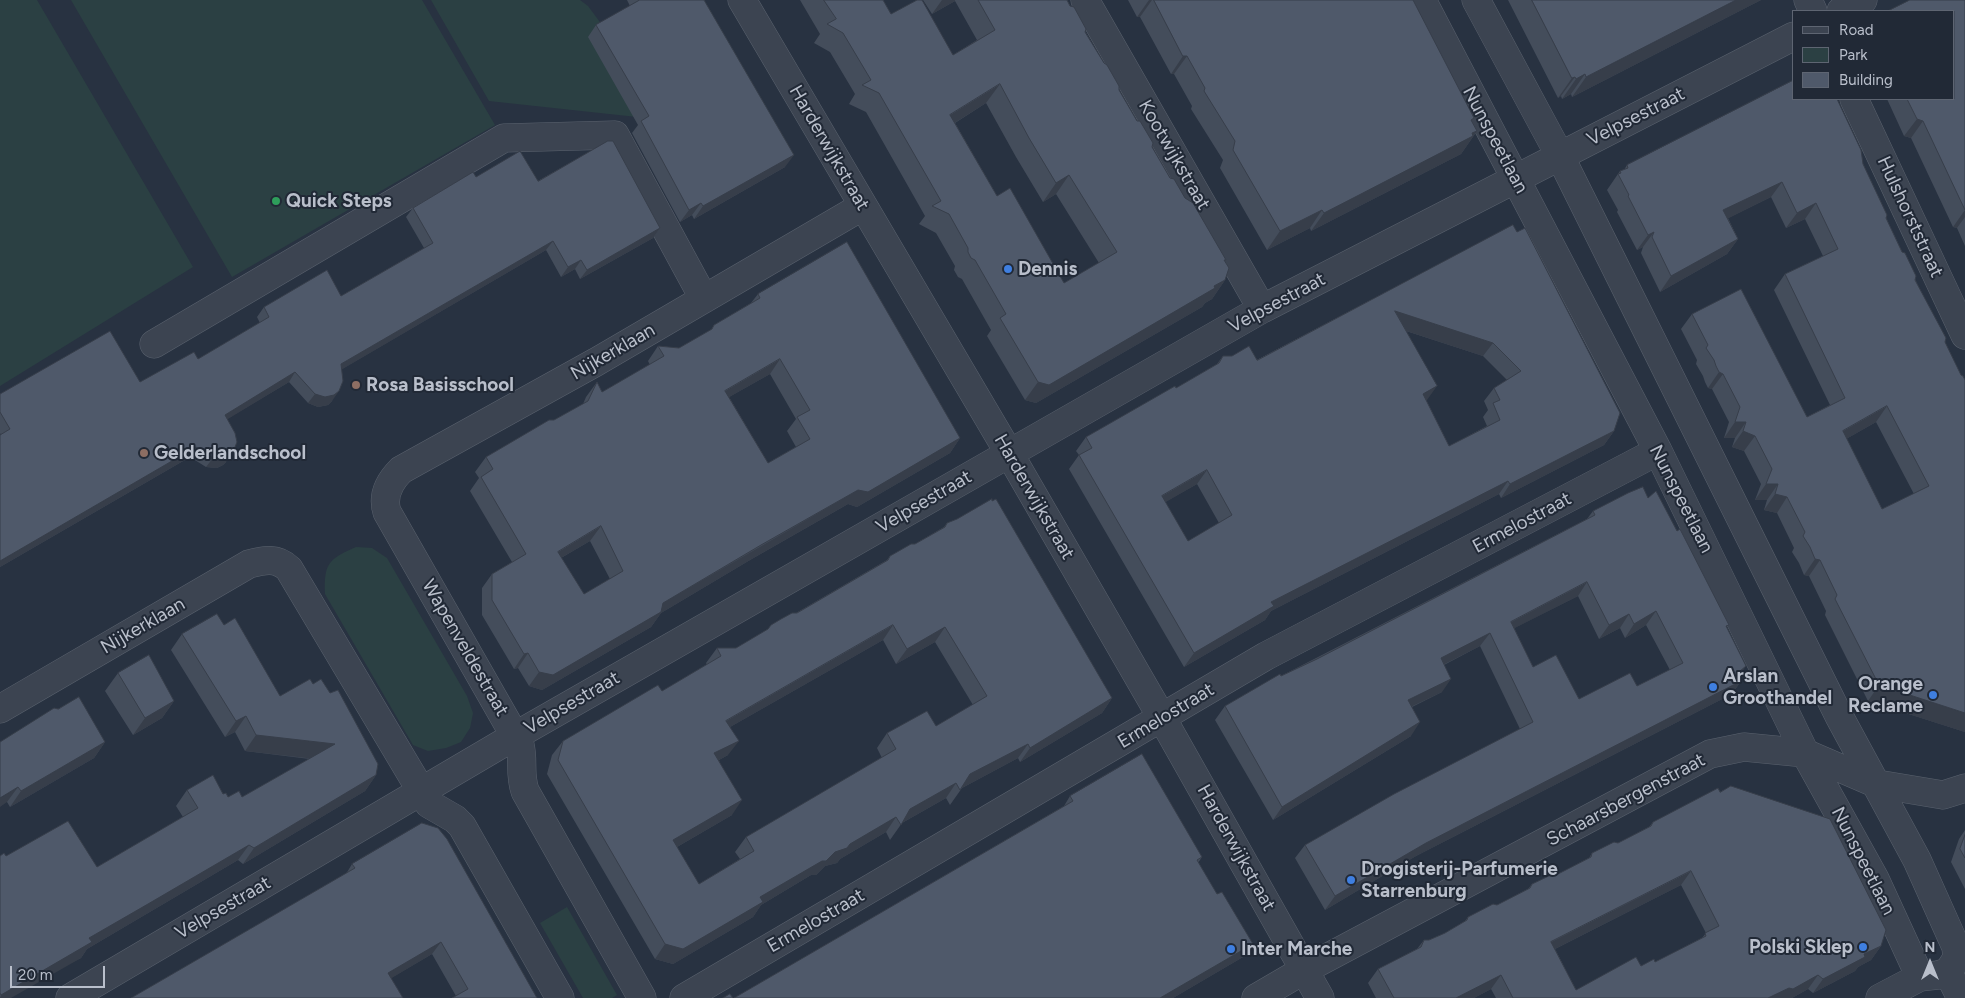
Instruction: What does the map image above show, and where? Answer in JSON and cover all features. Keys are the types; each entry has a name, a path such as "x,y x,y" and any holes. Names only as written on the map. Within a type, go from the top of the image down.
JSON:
{"street":[{"name":"Harderwijkstraat","path":"742,0 1009,453 1162,718 1320,998"},
{"name":"Kootwijkstraat","path":"1085,0 1262,309"},
{"name":"Nunspeetlaan","path":"1422,0 1658,451 1805,753 1875,879 1920,977"},
{"path":"1476,0 1560,156 1761,562 1917,860 1956,947 1957,958 1948,972 1920,977 1880,998"},
{"path":"1843,10 1863,0"},
{"name":"Velpsestraat","path":"70,998 515,736 1262,309 1792,37"},
{"name":"Hulshorststraat","path":"1854,100 1965,336"},
{"path":"154,344 504,138 615,135 704,299"},
{"name":"Nijkerklaan","path":"386,512 384,503 387,490 392,479 401,470 596,362 863,206"},
{"name":"Ermelostraat","path":"684,998 1266,656 1658,451"},
{"name":"Wapenveldestraat","path":"386,512 515,736 522,754 520,767 525,790 642,998"},
{"name":"Nijkerklaan","path":"0,709 249,564 262,560 274,560 282,562 289,569 422,791"},
{"name":"Schaarsbergenstraat","path":"1256,998 1304,970 1710,754 1744,747 1805,753 1877,784 1942,795 1965,788"},
{"path":"422,791 429,804 462,826 560,998"},
{"path":"1948,972 1961,998"}],"green space":[{"path":"0,0 37,0 193,267 0,386"},
{"name":"Quick Steps","path":"71,0 422,0 495,125 232,277"},
{"path":"431,0 580,0 588,6 617,45 637,117 489,101"},
{"path":"356,547 372,548 387,558 467,696 473,713 470,728 461,742 446,748 428,751 413,745 325,594 325,576 330,564 339,555"},
{"path":"567,907 617,995 612,998 583,998 540,923"}],"building":[{"path":"640,0 704,0 794,155 703,206 701,203 689,210 641,121 649,116 596,25"},
{"path":"824,0 883,0 891,14 917,0 922,0 953,55 995,30 978,0 1067,0 1070,6 1074,7 1086,29 1085,32 1107,65 1137,121 1140,121 1153,143 1152,147 1170,178 1174,179 1185,198 1193,203 1226,260 1224,260 1229,268 1225,280 1214,286 1215,288 1049,385 1038,382 1000,318 1006,314 975,260 971,258 968,248 949,214 932,206 941,201 879,93 862,85 871,80 843,33 827,24 836,19","holes":["1000,84 1056,183 1069,175 1117,252 1064,283 1010,188 997,196 950,115"]},
{"path":"1154,0 1413,0 1474,118 1471,120 1477,131 1472,133 1473,136 1324,213 1322,210 1280,231 1233,150 1235,141 1204,91 1205,88 1187,56 1183,56"},
{"path":"1532,0 1736,0 1586,77 1585,74 1576,79 1575,77 1572,78"},
{"path":"1910,0 1965,0 1965,210 1923,121 1917,119 1908,100 1955,100 1955,10 1890,10"},
{"path":"1792,81 1792,100 1837,100 1861,150 1863,164 1887,215 1886,218 1902,252 1905,253 1916,276 1915,280 1946,338 1945,342 1965,380 1965,713 1879,685 1835,599 1837,595 1820,560 1815,559 1803,536 1805,532 1787,497 1775,494 1778,484 1766,484 1772,469 1755,436 1743,431 1746,422 1735,422 1740,407 1723,374 1719,372 1706,348 1708,345 1692,314 1741,289 1807,417 1845,398 1785,274 1838,249 1816,203 1797,213 1782,182 1723,210 1738,239 1671,276 1652,237 1654,232 1648,235 1618,174 1621,173 1620,171 1628,168 1627,165","holes":["1887,406 1929,486 1882,509 1843,431"]},
{"path":"608,141 613,141 660,228 587,270 581,260 568,267 553,241 341,364 343,381 339,391 334,395 325,397 315,394 295,372 225,415 235,433 237,442 229,456 213,458 196,447 0,561 0,435 10,429 0,412 0,394 110,331 140,382 194,352 198,359 269,317 264,307 327,270 341,296 433,243 413,208 473,172 476,177 520,151 538,181"},
{"path":"1513,225 1517,232 1525,228 1620,413 1614,431 1510,484 1508,481 1271,602 1274,606 1194,653 1079,455 1092,448 1086,437 1219,363 1223,356 1232,356 1249,346 1257,360","holes":["1395,311 1493,343 1521,371 1494,388 1500,400 1493,403 1500,420 1449,446 1423,394 1437,386","1207,470 1232,515 1188,541 1162,496"]},
{"path":"847,242 960,438 868,492 858,490 761,545 663,603 661,612 553,675 539,672 528,653 524,654 492,600 492,574 526,554 481,477 493,469 486,457 549,420 554,420 588,401 597,382 602,392 664,356 658,346 679,348 760,298 758,294","holes":["780,359 810,410 797,417 810,439 768,463 725,391","601,526 623,571 584,594 558,552"]},
{"path":"1643,487 1648,498 1656,491 1677,531 1680,529 1729,625 1726,626 1746,666 1739,672 1741,681 1426,843 1335,896 1305,845 1394,794 1533,722 1490,633 1441,658 1451,679 1408,700 1420,722 1282,807 1225,706 1280,674 1281,676 1317,659 1595,515 1593,511","holes":["1587,582 1609,625 1629,614 1634,624 1656,611 1683,663 1637,686 1630,673 1579,699 1556,655 1533,667 1511,622"]},
{"path":"992,499 992,501 996,499 1112,698 1030,748 1028,744 970,774 960,790 956,783 910,809 901,825 896,817 850,844 847,848 835,852 826,861 822,861 760,897 763,902 683,949 665,944 558,760 563,741 658,685 662,691 721,656 717,648 736,648 781,619 792,613 797,613 888,560 890,556 911,544 915,544 945,527 947,523","holes":["893,625 907,649 945,627 987,696 936,726 927,711 887,733 896,749 746,837 754,851 699,884 673,840 742,800 714,753 739,741 726,721"]},
{"path":"217,614 224,625 235,618 280,696 310,679 313,684 321,679 330,693 338,690 378,764 376,775 254,848 249,845 89,938 92,942 1,995 0,856 4,853 6,856 68,821 97,867 198,808 187,790 213,775 223,794 226,793 228,797 239,791 242,797 335,744 256,735 246,716 236,721 182,634"},
{"path":"149,655 174,701 145,718 118,673"},
{"path":"79,697 105,742 21,791 18,787 0,798 0,742 54,708 58,709"},
{"path":"1142,754 1202,857 1197,860 1217,894 1222,892 1253,944 1160,998 734,998 1073,801 1070,796"},
{"path":"1731,786 1830,819 1886,930 1881,946 1864,954 1865,957 1823,979 1818,975 1793,989 1789,988 1768,998 1513,998 1501,975 1456,998 1394,998 1378,969 1421,947 1424,940 1429,940 1445,933 1467,920 1468,917 1493,904 1497,905 1530,888 1532,884 1555,873 1558,874 1591,857 1592,853 1614,842 1618,843 1651,826 1653,822 1718,788 1720,792","holes":["1691,871 1719,926 1705,933 1706,936 1655,962 1654,959 1641,966 1636,957 1576,990 1551,942"]},
{"path":"422,823 438,828 447,839 537,998 452,998 468,989 441,942 388,973 403,998 131,998 355,868 352,864"},
{"path":"1965,835 1965,858 1960,849"},
{"path":"730,994 733,998 723,998"}],"place":[{"name":"Quick Steps","path":"276,201"},
{"name":"Dennis","path":"1008,269"},
{"name":"Rosa Basisschool","path":"356,385"},
{"name":"Gelderlandschool","path":"144,453"},
{"name":"Arslan Groothandel","path":"1713,687"},
{"name":"Orange Reclame","path":"1933,695"},
{"name":"Drogisterij-Parfumerie Starrenburg","path":"1351,880"},
{"name":"Polski Sklep","path":"1863,947"},
{"name":"Inter Marche","path":"1231,949"}]}
